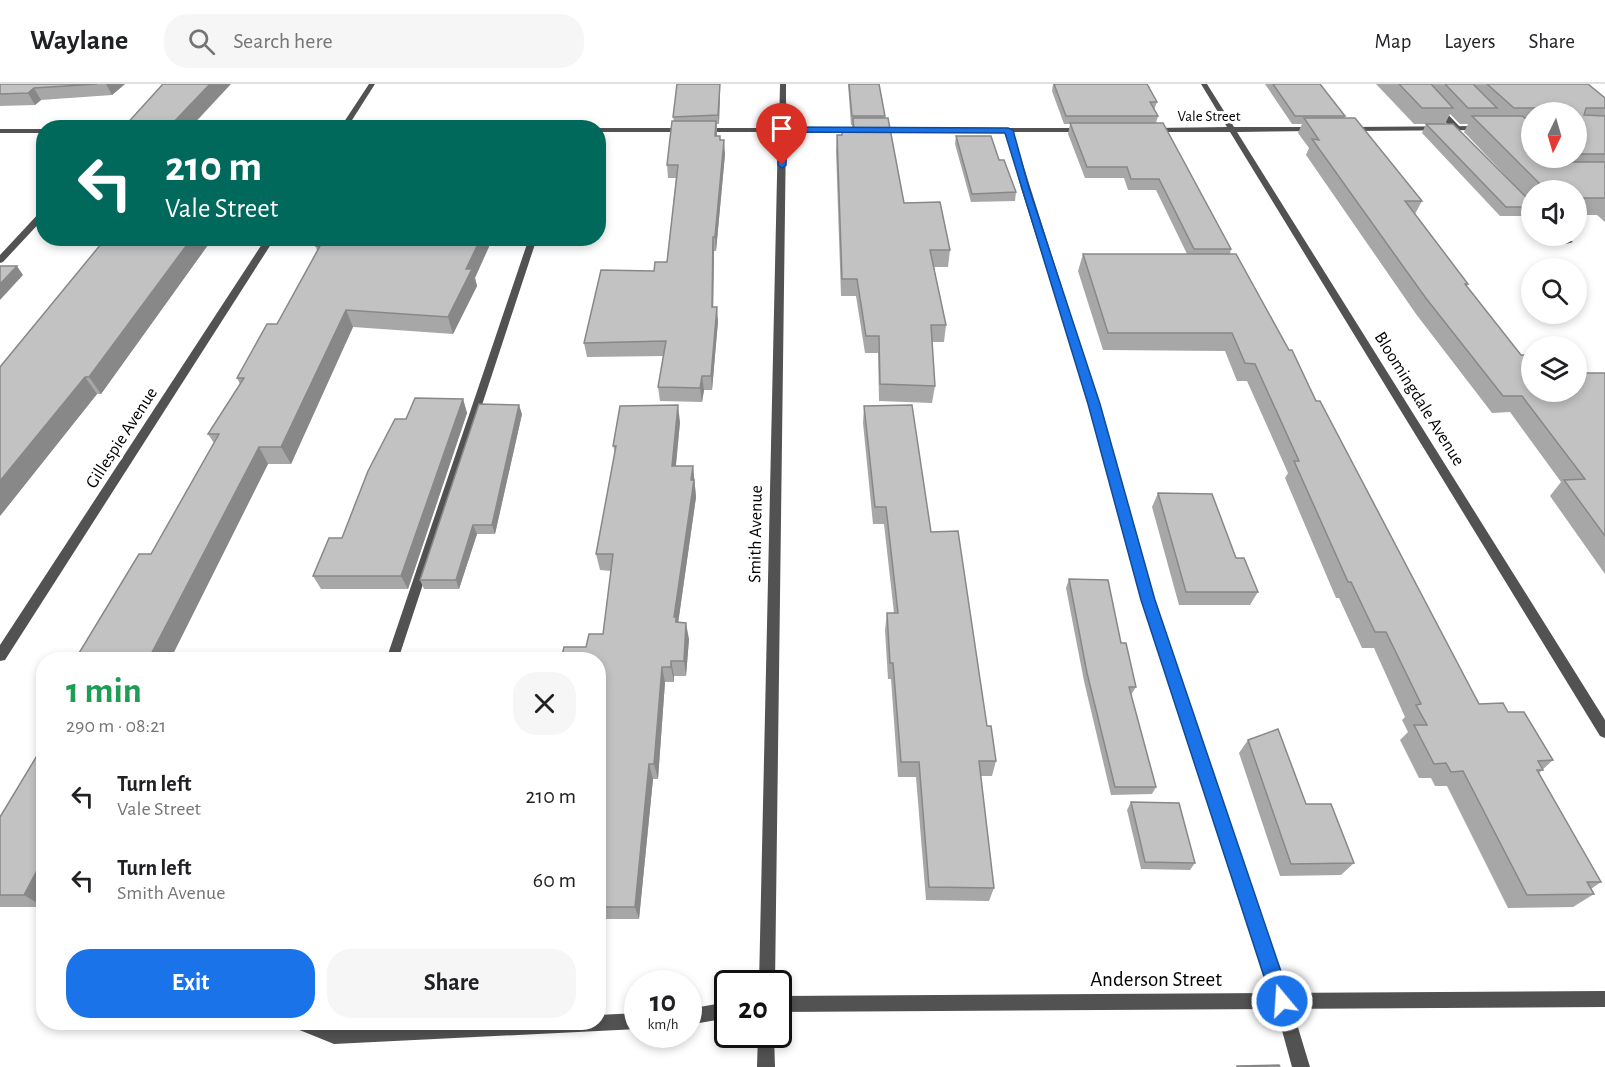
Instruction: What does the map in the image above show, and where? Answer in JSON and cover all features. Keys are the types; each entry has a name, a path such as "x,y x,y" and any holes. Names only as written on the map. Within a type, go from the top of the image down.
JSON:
{"street":[{"path":"348,120 372,84"},
{"name":"Smith Avenue","path":"766,970 783,84"},
{"name":"Bloomingdale Avenue","path":"1204,84 1605,732"},
{"path":"1428,99 1461,137"},
{"path":"1337,129 1490,128"},
{"path":"606,129 1091,130"},
{"name":"Vale Street","path":"1138,130 1326,129"},
{"path":"1008,130 1094,404 1148,600 1302,1067"},
{"path":"0,131 36,131"},
{"path":"0,260 36,222"},
{"name":"Gillespie Avenue","path":"0,656 266,246"},
{"path":"395,652 530,246"},
{"name":"Anderson Street","path":"792,1004 1605,999"},
{"path":"606,1023 624,1022"},
{"path":"320,1030 334,1036 456,1030"},
{"path":"766,1048 766,1067"}],"building":[{"path":"0,84 97,84 34,88 28,93 0,94"},
{"path":"163,84 210,84 176,120 130,120"},
{"path":"677,84 720,84 718,115 673,117"},
{"path":"849,84 879,84 885,116 852,116"},
{"path":"1054,84 1147,84 1157,102 1150,102 1158,116 1066,116"},
{"path":"1273,84 1320,84 1345,116 1295,116"},
{"path":"1399,84 1431,84 1453,108 1422,108"},
{"path":"1445,84 1473,84 1497,108 1468,108"},
{"path":"1487,84 1588,84 1605,98 1605,108 1587,108 1587,102 1521,102 1521,108 1514,108"},
{"path":"1587,115 1605,116 1605,154 1587,154"},
{"path":"1472,116 1521,116 1521,165"},
{"path":"853,118 888,118 904,203 940,202 950,250 930,250 946,325 931,325 935,386 880,384 879,336 866,336 857,279 842,279 837,135 842,135 842,131 854,131"},
{"path":"1304,118 1355,118 1422,201 1405,201 1468,284 1465,284 1521,355 1521,396 1503,396 1425,297 1312,139 1319,140"},
{"path":"672,121 716,121 715,136 720,136 720,140 724,140 715,237 713,237 712,307 717,307 711,376 702,376 700,388 658,387 666,341 584,343 601,270 654,271 655,262 667,262 678,165 667,165"},
{"path":"1070,123 1163,123 1231,249 1194,249 1159,179 1131,179 1127,167 1087,167"},
{"path":"1426,124 1453,124 1521,192 1521,207 1506,207"},
{"path":"956,136 991,136 999,160 1004,160 1016,192 972,194"},
{"path":"1587,162 1605,162 1605,198 1587,198 1587,180 1536,180 1524,168 1587,168"},
{"path":"99,246 186,246 89,377 85,377 0,481 0,367"},
{"path":"320,246 477,246 466,269 472,269 448,317 346,310 281,447 259,447 152,652 80,652 139,554 151,554 219,434 208,434 244,378 237,378 267,324 277,324"},
{"path":"1083,254 1236,254 1289,350 1292,350 1316,401 1320,401 1479,704 1503,703 1508,712 1524,712 1553,760 1538,761 1543,770 1537,770 1601,882 1587,882 1594,894 1527,895 1463,771 1451,772 1446,763 1434,764 1414,725 1427,725 1416,705 1421,704 1386,632 1375,632 1351,582 1348,582 1294,461 1299,461 1255,364 1245,363 1232,333 1108,333"},
{"path":"0,266 17,266 0,284"},
{"path":"1587,373 1605,373 1605,536 1564,480 1585,479 1527,402 1587,402"},
{"path":"415,398 463,399 401,576 313,576 329,538 342,538 368,471 395,419 406,419"},
{"path":"479,404 519,405 492,525 473,525 456,580 420,580"},
{"path":"678,405 672,466 693,466 691,480 694,480 674,617 676,617 676,622 686,623 684,661 671,661 671,667 662,667 654,764 649,764 635,907 606,907 606,652 563,652 564,647 586,647 589,634 603,634 613,554 596,554 616,446 613,446 620,406"},
{"path":"912,405 931,532 958,531 987,726 991,726 996,761 979,761 994,888 929,887 919,762 901,762 887,613 898,613 886,507 875,507 864,406"},
{"path":"1158,493 1212,494 1236,558 1244,558 1258,592 1186,592"},
{"path":"1069,579 1108,580 1121,643 1126,643 1136,687 1129,687 1156,787 1115,787 1087,673"},
{"path":"1278,729 1306,804 1331,804 1354,863 1291,864 1248,740"},
{"path":"36,757 36,872 24,895 0,895 0,817"},
{"path":"1131,802 1179,803 1195,863 1145,862"},
{"path":"1279,1065 1280,1067 1237,1067 1237,1066"}],"route":[{"path":"782,165 782,130 1008,130 1094,404 1148,600 1282,1001"}]}
